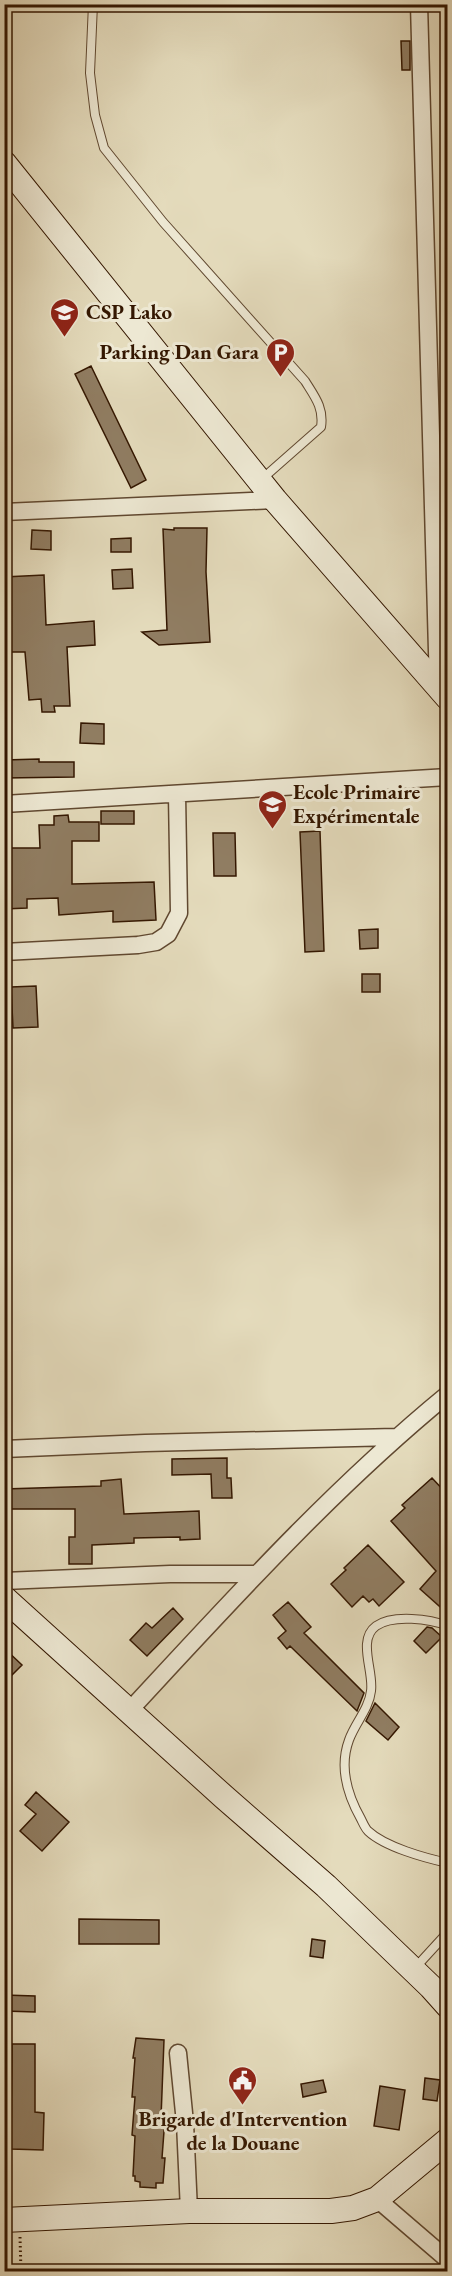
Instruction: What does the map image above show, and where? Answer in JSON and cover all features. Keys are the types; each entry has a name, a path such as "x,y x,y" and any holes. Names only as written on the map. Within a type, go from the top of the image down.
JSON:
{"street":[{"path":"419,4 443,693"},
{"path":"4,163 260,482 443,693"},
{"path":"4,512 275,500"},
{"path":"4,804 447,777"},
{"path":"4,952 138,945 156,942 168,934 179,913 177,794"},
{"path":"129,1711 256,1575 395,1437 447,1394"},
{"path":"4,1449 395,1437"},
{"path":"4,1581 170,1574 256,1575"},
{"path":"4,1598 326,1886 447,2006"},
{"path":"178,2053 185,2123 189,2211"},
{"path":"12,2219 189,2211 331,2211 353,2208 377,2199 447,2140"},
{"path":"377,2199 447,2260"}],"lane":[{"path":"93,4 90,72 95,115 104,148 163,222 305,381 320,404 321,427 260,482"},
{"path":"447,1626 422,1619 401,1620 377,1625 372,1631 367,1639 367,1647 372,1688 368,1704 349,1739 345,1776 352,1803 367,1831 391,1845 424,1858 447,1863"},
{"path":"413,1970 447,1932"}],"path":[{"path":"12,2219 21,2271"}],"building":[{"path":"401,41 410,41 410,70 402,70"},
{"path":"91,366 146,480 131,488 75,374"},
{"path":"174,528 207,528 206,572 210,642 159,645 142,632 167,630 163,529 174,530"},
{"path":"32,530 51,531 51,550 31,549"},
{"path":"131,538 131,552 111,552 111,539"},
{"path":"132,569 133,588 113,589 112,570"},
{"path":"44,575 46,625 94,621 95,645 67,647 70,706 54,706 55,712 42,712 41,699 29,700 25,652 4,652 4,627 7,627 4,577"},
{"path":"81,723 104,724 104,744 80,743"},
{"path":"39,759 39,762 74,762 74,777 4,778 4,760"},
{"path":"101,811 134,811 134,824 101,824"},
{"path":"68,815 69,822 99,822 99,841 72,841 72,884 154,882 156,920 113,922 113,911 59,915 58,898 27,899 27,908 4,909 4,848 40,848 39,825 54,825 54,816"},
{"path":"320,831 324,951 305,952 300,832"},
{"path":"213,833 235,833 236,876 214,876"},
{"path":"378,929 378,948 360,949 359,930"},
{"path":"362,974 380,974 380,992 362,992"},
{"path":"36,986 38,1027 13,1028 11,987"},
{"path":"227,1458 227,1478 231,1478 232,1498 212,1498 211,1474 172,1475 172,1459"},
{"path":"432,1478 447,1494 447,1613 420,1589 436,1571 391,1521 405,1508 402,1505"},
{"path":"121,1479 124,1514 199,1511 200,1539 134,1538 134,1543 92,1545 92,1564 69,1564 69,1537 75,1537 75,1509 4,1509 4,1489 101,1486 101,1481"},
{"path":"368,1545 404,1582 379,1606 373,1599 369,1602 363,1596 352,1607 331,1584"},
{"path":"288,1602 311,1627 304,1633 364,1693 357,1711 290,1646 287,1649 278,1638 286,1631 273,1615"},
{"path":"173,1608 183,1619 147,1656 130,1640 146,1623 152,1628"},
{"path":"427,1627 432,1628 442,1637 426,1653 414,1641"},
{"path":"4,1648 22,1665 4,1683"},
{"path":"375,1703 399,1727 388,1740 366,1721"},
{"path":"36,1792 69,1822 42,1851 20,1831 36,1814 25,1805"},
{"path":"79,1919 159,1920 159,1944 79,1944"},
{"path":"312,1939 325,1941 323,1958 310,1956"},
{"path":"4,1995 35,1996 35,2012 4,2011"},
{"path":"136,2038 164,2040 161,2118 165,2118 162,2158 165,2158 163,2183 156,2183 156,2188 140,2187 140,2182 135,2181 135,2176 133,2176 135,2136 132,2135 135,2097 132,2097"},
{"path":"12,2044 35,2044 35,2112 44,2113 43,2150 11,2149"},
{"path":"425,2078 440,2080 437,2101 423,2099"},
{"path":"323,2080 326,2092 303,2097 301,2084"},
{"path":"380,2086 405,2090 399,2130 374,2126"}],"place":[{"name":"CSP Lako","path":"65,338"},
{"name":"Parking Dan Gara","path":"280,378"},
{"name":"Ecole Primaire Expérimentale","path":"272,830"},
{"name":"Brigarde d'Intervention de la Douane","path":"243,2106"}]}
